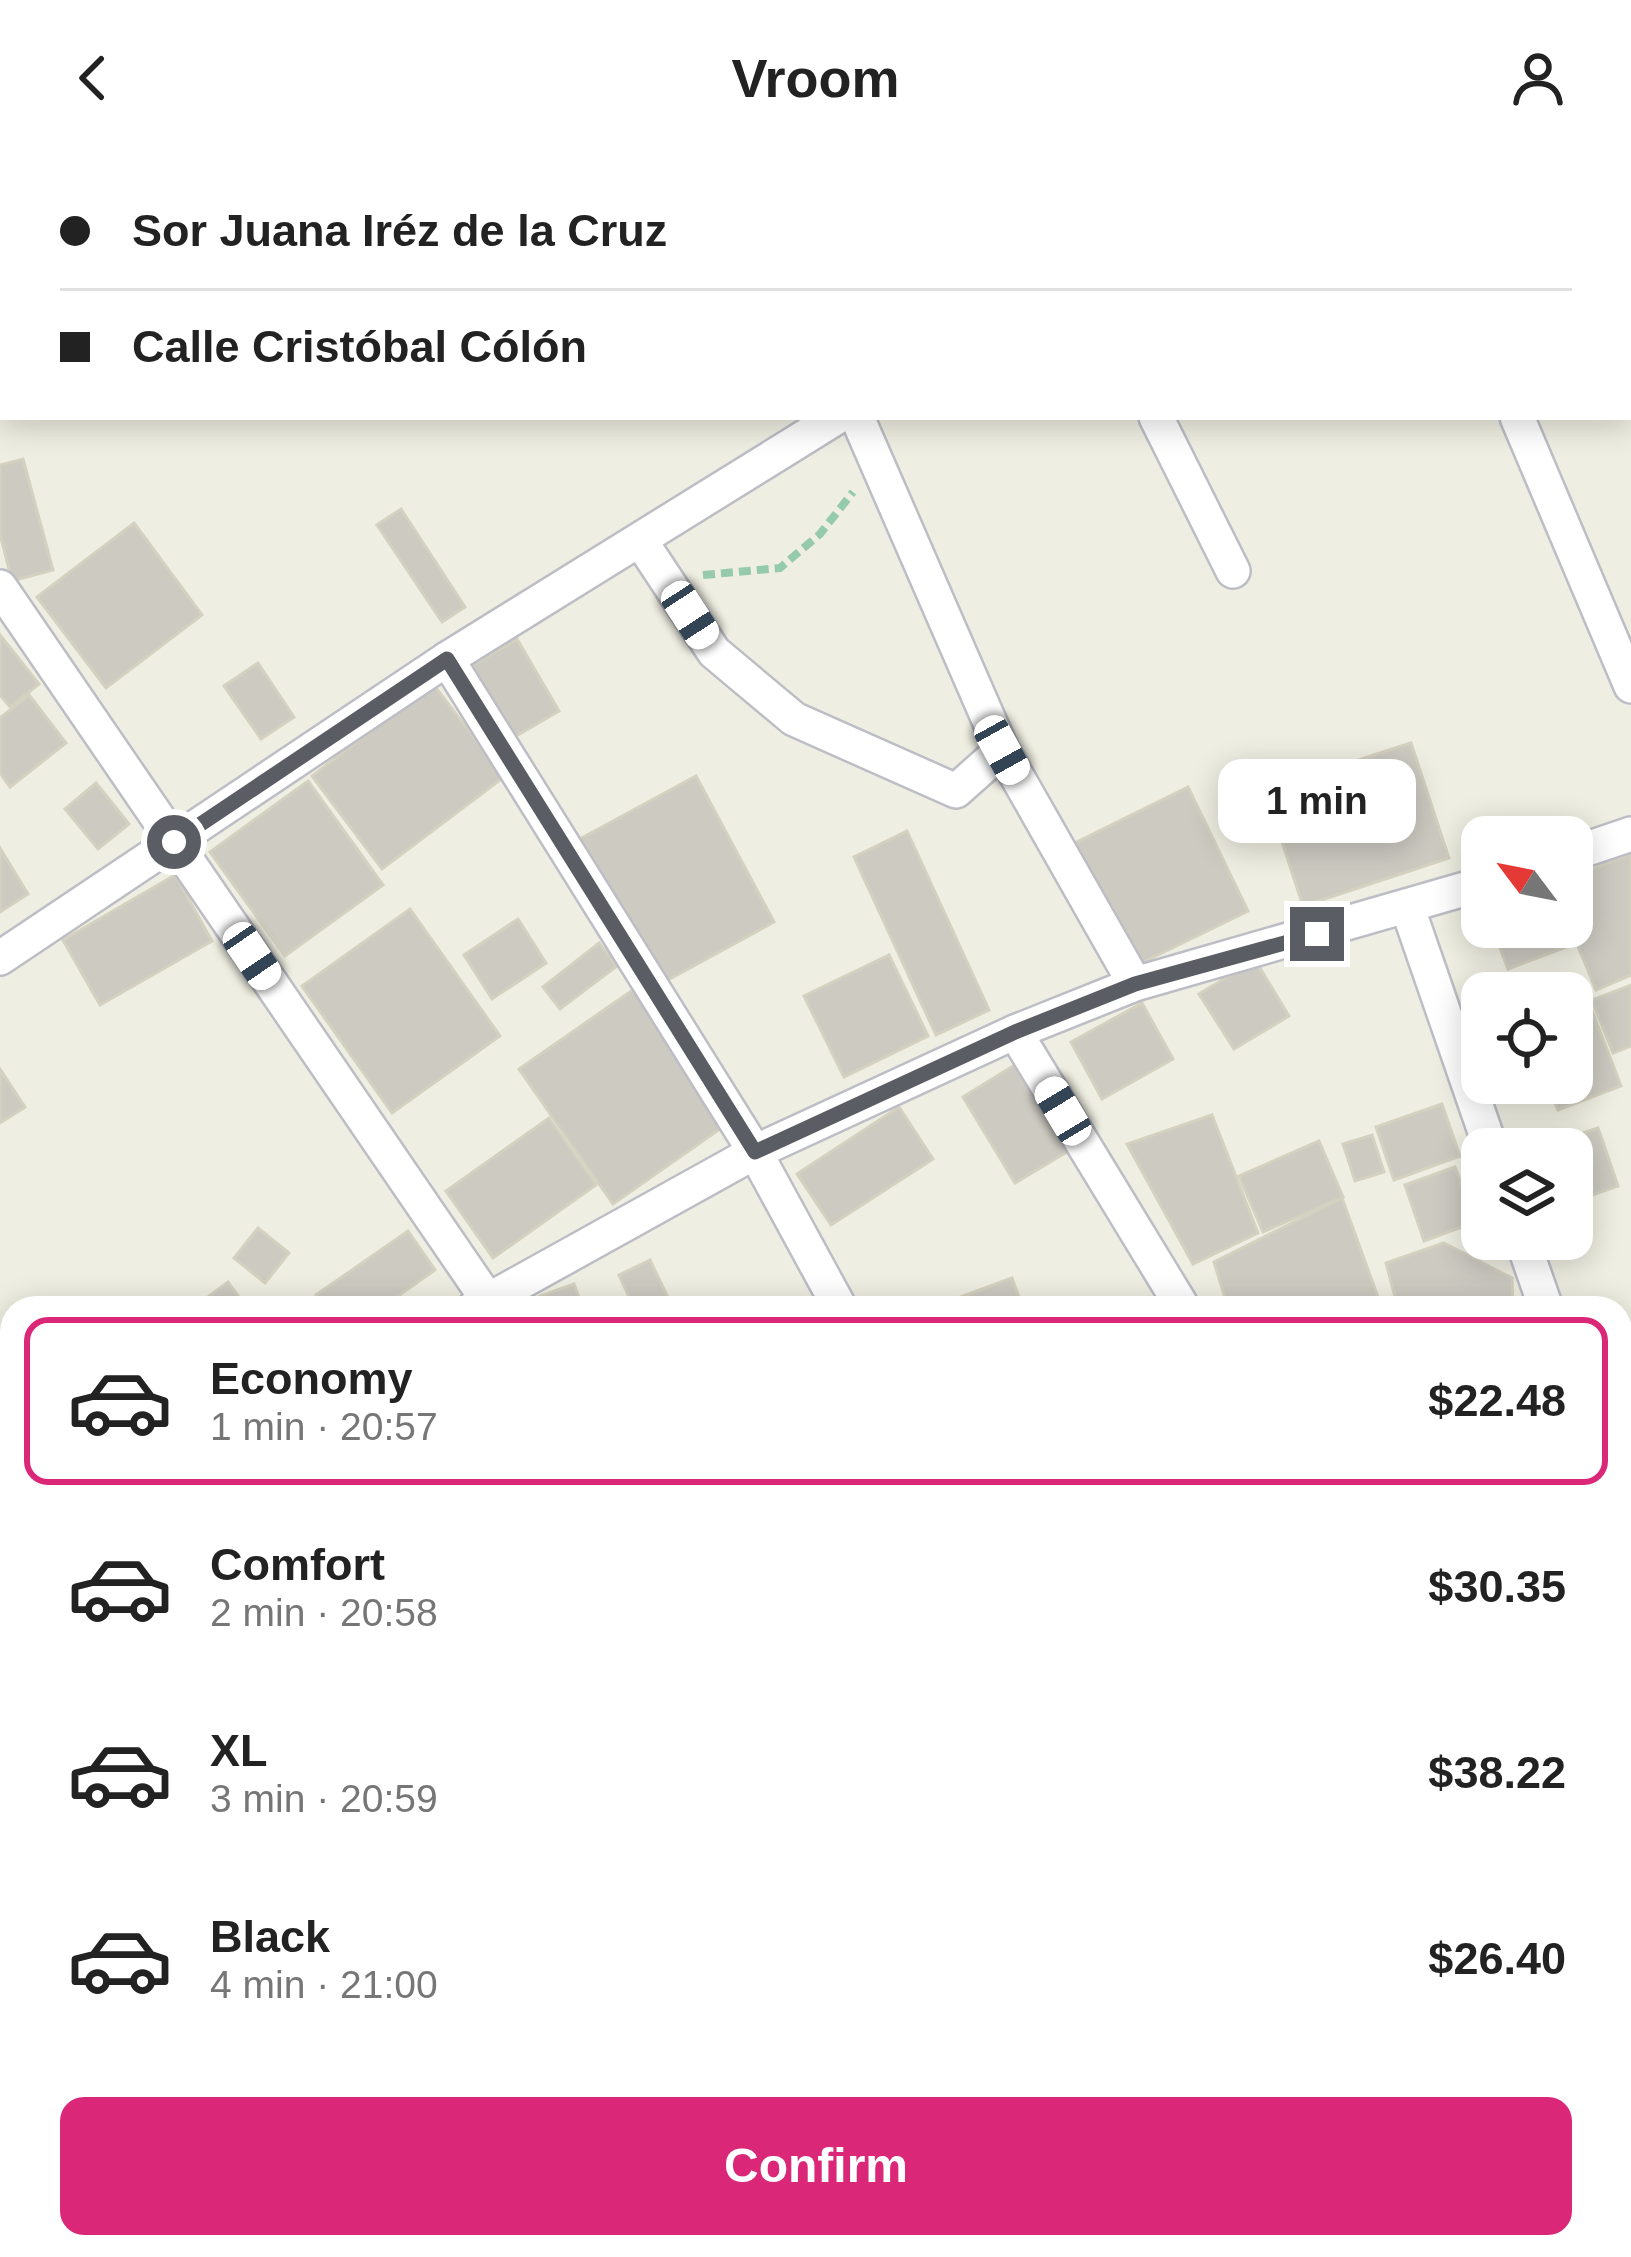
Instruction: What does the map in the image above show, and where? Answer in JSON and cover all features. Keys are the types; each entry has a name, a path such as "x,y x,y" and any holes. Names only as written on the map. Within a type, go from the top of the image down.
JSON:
{"street":[{"path":"0,958 447,659 832,420"},
{"path":"858,420 1002,750 1135,984"},
{"path":"1158,420 1233,571"},
{"path":"1518,420 1631,686"},
{"path":"640,540 714,652 794,719 956,791 1002,750"},
{"path":"0,587 476,1296"},
{"path":"447,659 755,1152 834,1296"},
{"path":"1593,847 1631,834"},
{"path":"495,1296 755,1152 1015,1032 1135,984 1461,891"},
{"path":"1408,909 1484,1128"},
{"path":"1015,1032 1176,1296"},
{"path":"1529,1260 1542,1296"}],"path":[{"path":"666,578 779,568 820,535 877,460"}],"building":[{"path":"23,459 53,570 12,581 0,534 0,465"},
{"path":"401,509 465,607 442,622 377,525"},
{"path":"134,523 202,615 106,688 37,597"},
{"path":"0,635 39,684 10,707 0,695"},
{"path":"517,639 559,711 511,739 470,667"},
{"path":"258,663 294,717 261,739 224,686"},
{"path":"433,684 504,777 382,869 312,776"},
{"path":"29,695 66,743 10,787 0,773 0,718"},
{"path":"1411,743 1449,858 1303,906 1265,790"},
{"path":"696,776 774,922 655,987 576,841"},
{"path":"308,781 383,885 285,956 210,852"},
{"path":"96,783 129,824 98,849 65,809"},
{"path":"1188,787 1248,911 1129,969 1069,846"},
{"path":"907,831 989,1010 936,1035 854,857"},
{"path":"0,848 28,894 0,912"},
{"path":"1631,853 1631,975 1596,990 1593,972 1589,972 1579,948 1593,948 1593,869"},
{"path":"175,875 212,941 100,1005 63,940"},
{"path":"410,909 500,1036 392,1113 302,986"},
{"path":"518,919 546,963 492,999 464,955"},
{"path":"599,943 617,966 560,1009 543,987"},
{"path":"1500,948 1564,948 1508,969"},
{"path":"889,955 928,1036 844,1077 804,996"},
{"path":"1255,960 1289,1016 1234,1049 1199,994"},
{"path":"1631,985 1631,1046 1613,1053 1593,1000"},
{"path":"637,987 730,1122 613,1204 519,1069"},
{"path":"1142,1003 1173,1059 1102,1099 1071,1042"},
{"path":"1593,1013 1621,1086 1593,1097"},
{"path":"1018,1063 1070,1150 1015,1183 963,1097"},
{"path":"0,1069 25,1107 0,1123"},
{"path":"1442,1104 1460,1156 1394,1180 1376,1127"},
{"path":"899,1107 933,1159 831,1225 797,1174"},
{"path":"1212,1115 1258,1233 1193,1264 1127,1144"},
{"path":"549,1118 596,1185 493,1258 446,1191"},
{"path":"1598,1128 1618,1186 1593,1195 1593,1130"},
{"path":"1372,1135 1384,1172 1355,1181 1343,1144"},
{"path":"1319,1141 1343,1197 1263,1232 1239,1176"},
{"path":"1455,1167 1461,1184 1461,1227 1424,1241 1405,1185"},
{"path":"1342,1198 1378,1296 1224,1296 1214,1262"},
{"path":"258,1228 289,1253 265,1283 234,1258"},
{"path":"408,1231 435,1270 398,1296 316,1295"},
{"path":"1444,1243 1461,1252 1461,1260 1477,1260 1512,1278 1513,1296 1395,1296 1386,1263"},
{"path":"650,1260 667,1296 629,1296 619,1275"},
{"path":"1012,1278 1019,1296 963,1296"},
{"path":"228,1282 238,1296 209,1296"},
{"path":"574,1284 578,1296 541,1296"}],"route":[{"path":"174,842 447,659 755,1152 1015,1032 1135,984 1317,934"}]}
